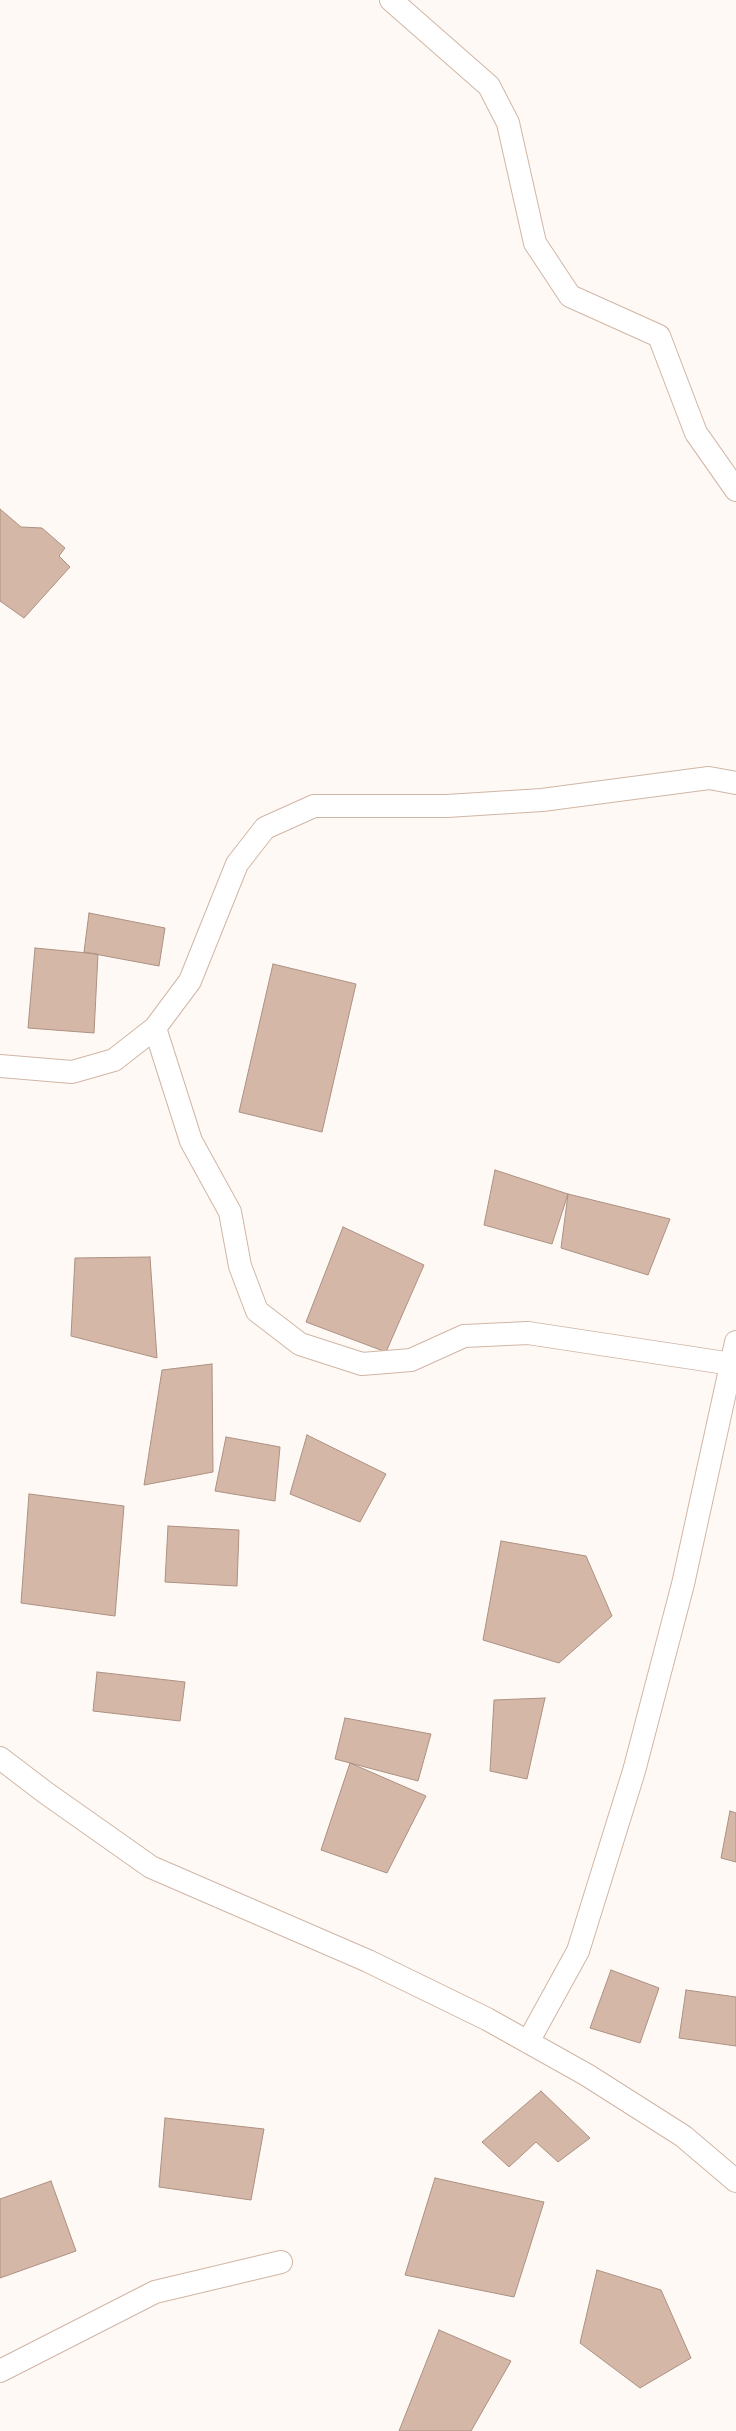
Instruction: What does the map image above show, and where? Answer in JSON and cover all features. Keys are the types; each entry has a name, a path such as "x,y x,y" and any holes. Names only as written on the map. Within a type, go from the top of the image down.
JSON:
{"street":[{"path":"391,0 489,86 508,123 535,243 570,296 658,336 696,433 736,490"},
{"path":"0,1066 72,1072 114,1060 154,1028 190,981 237,864 265,828 314,806 447,806 542,800 709,778 736,783"},
{"path":"154,1028 191,1141 230,1212 240,1266 257,1311 300,1344 362,1364 411,1360 464,1336 528,1333 732,1364"},
{"path":"528,2042 578,1951 634,1771 683,1584 736,1342"},
{"path":"0,1758 46,1793 151,1867 368,1961 528,2042 587,2075 683,2136 736,2181"},
{"path":"0,2371 155,2292 280,2262"}],"building":[{"path":"0,509 21,527 42,528 65,548 59,556 70,567 24,618 0,601"},
{"path":"89,913 165,928 159,966 84,952"},
{"path":"35,948 98,954 94,1033 28,1028"},
{"path":"273,964 356,984 322,1132 239,1112"},
{"path":"495,1170 568,1194 552,1244 484,1225"},
{"path":"568,1194 670,1219 648,1275 561,1248"},
{"path":"343,1227 424,1265 386,1352 306,1322"},
{"path":"150,1257 157,1358 71,1336 75,1258"},
{"path":"212,1364 213,1472 144,1485 162,1370"},
{"path":"307,1435 386,1474 360,1522 290,1494"},
{"path":"226,1437 280,1447 275,1501 215,1491"},
{"path":"29,1494 124,1506 115,1616 21,1603"},
{"path":"168,1526 239,1530 237,1586 165,1582"},
{"path":"501,1541 586,1556 612,1616 559,1663 483,1640"},
{"path":"97,1672 185,1682 180,1721 93,1711"},
{"path":"545,1698 527,1779 490,1771 494,1700"},
{"path":"345,1718 431,1734 418,1781 335,1759"},
{"path":"350,1763 426,1796 387,1873 321,1850"},
{"path":"730,1811 736,1813 736,1862 721,1858"},
{"path":"611,1970 659,1988 640,2043 590,2028"},
{"path":"686,1990 736,1997 736,2046 679,2038"},
{"path":"541,2091 590,2138 558,2162 536,2142 509,2167 482,2142"},
{"path":"165,2118 264,2129 251,2200 159,2187"},
{"path":"435,2178 544,2202 514,2297 405,2275"},
{"path":"51,2181 76,2251 0,2278 0,2199"},
{"path":"597,2270 661,2290 691,2358 640,2388 580,2343"},
{"path":"439,2330 511,2361 471,2431 399,2431"}]}
